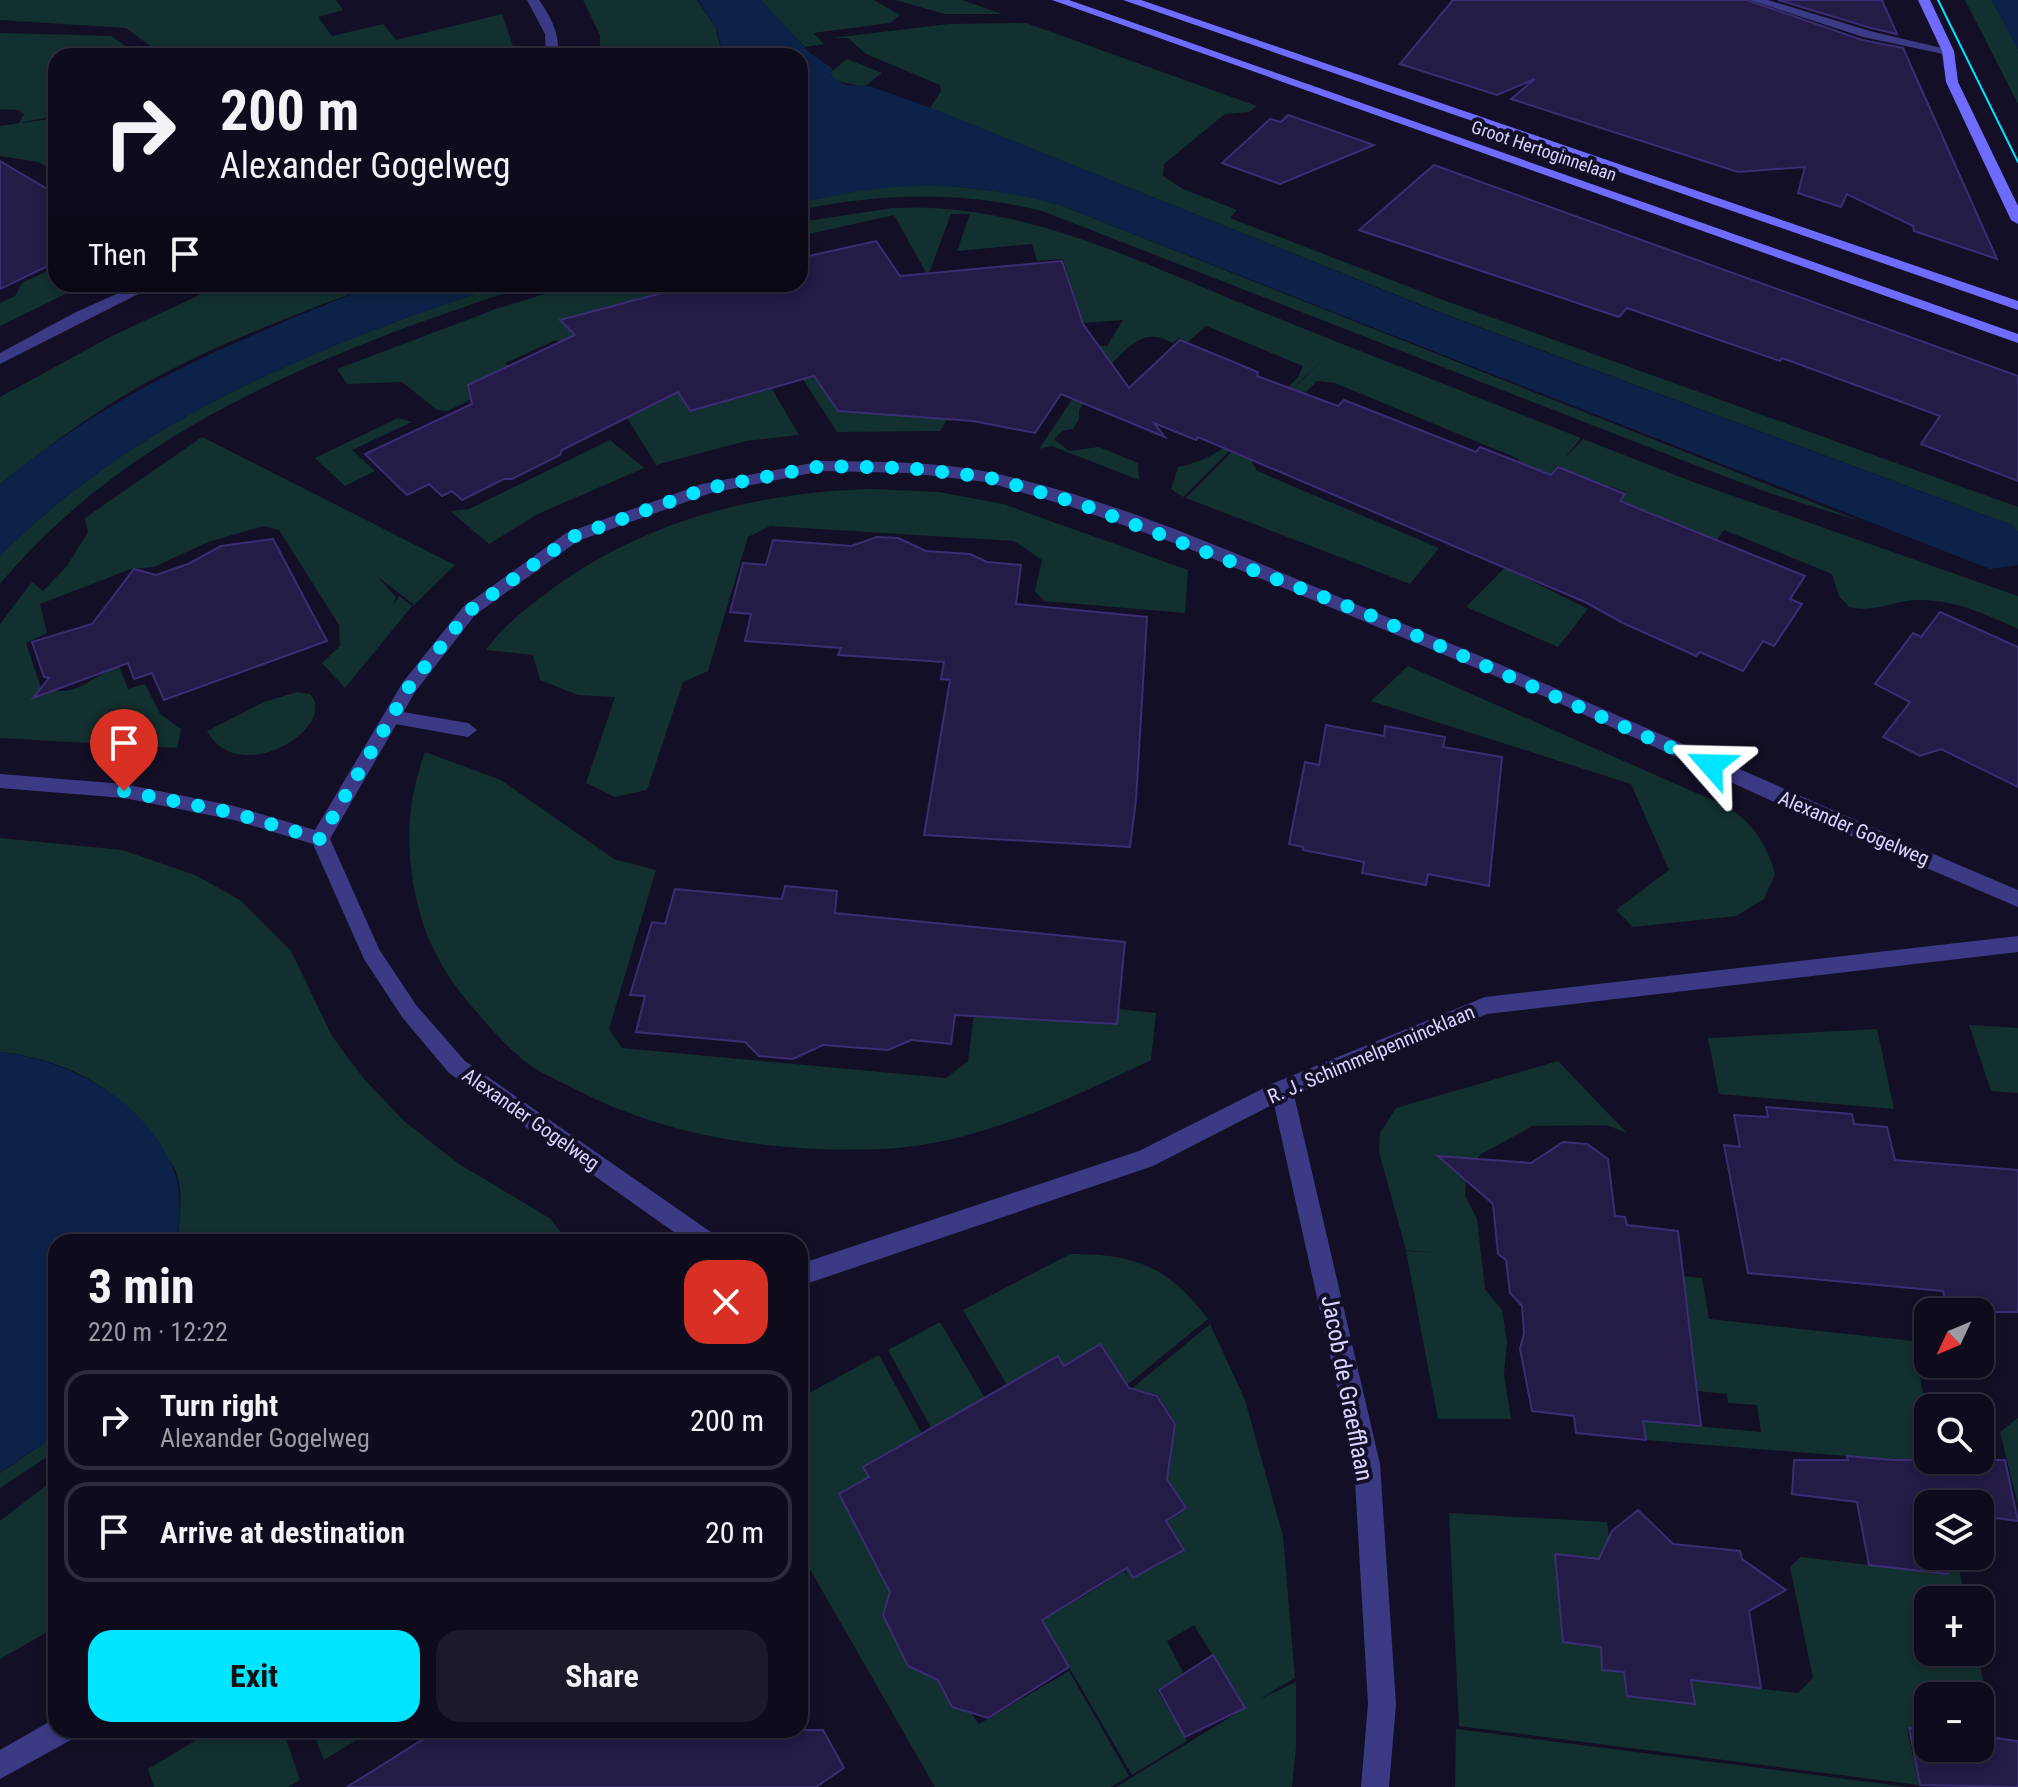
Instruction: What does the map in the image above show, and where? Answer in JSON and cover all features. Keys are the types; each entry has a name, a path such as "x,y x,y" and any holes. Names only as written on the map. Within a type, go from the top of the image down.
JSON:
{"main road":[{"name":"Groot Hertoginnelaan","path":"1058,0 2018,339"},
{"name":"Groot Hertoginnelaan","path":"1129,0 2018,306"},
{"path":"1924,0 1948,51 1952,82 2018,220"}],"street":[{"path":"533,0 546,19 553,48"},
{"path":"1756,0 1867,34 1948,51"},
{"path":"0,359 81,315 133,292"},
{"name":"Alexander Gogelweg","path":"696,1234 457,1067 409,1011 371,953 320,839 409,687 469,611 572,537 708,488 822,466 908,468 987,477 1078,503 1191,543 1554,693 1816,813 2018,899"},
{"path":"391,717 468,730"},
{"path":"0,781 124,791 234,813 320,839"},
{"name":"R. J. Schimmelpennincklaan","path":"808,1272 1145,1159 1282,1090 1485,1006 2018,944"},
{"name":"Jacob de Graefflaan","path":"1282,1090 1367,1464 1382,1704 1375,1787"},
{"path":"0,1765 48,1737"}],"green space":[{"path":"0,0 336,0 343,10 318,17 332,36 383,24 396,40 502,14 514,48 153,48 126,28 0,20"},
{"path":"583,0 697,0 716,28 720,48 600,48 600,35"},
{"path":"759,0 874,0 900,15 890,23 813,33 824,44 805,47"},
{"path":"895,0 962,0 1002,14 945,14"},
{"path":"1965,0 1992,0 2018,49 2018,104"},
{"path":"1026,23 1257,106 1249,112 1225,114 1164,164 1163,176 1183,189 1237,210 1230,218 1446,301 2018,507 2018,532 2012,525 1434,310 930,108 941,91 940,85 866,54 848,38 832,38 949,24"},
{"path":"0,33 111,36 129,48 48,48 48,118 19,123 24,114 18,110 0,109"},
{"path":"847,59 882,73 864,87 834,80 830,73"},
{"path":"48,119 48,168 39,162 0,156 0,126"},
{"path":"922,183 1013,193 1060,205 1860,521 1772,494 1692,464 1042,211 951,197 861,200 808,208 808,201 859,189"},
{"path":"893,208 942,209 1037,225 1084,240 1581,438 1563,460 1583,439 1688,480 2018,596 2018,629 1981,613 1930,600 1866,609 1849,607 1839,596 1832,574 1724,530 1716,541 1618,504 1626,492 1610,486 1603,495 1585,478 1557,466 1529,500 1519,488 1519,459 1335,383 1317,381 1280,419 1251,460 1257,471 1439,548 1410,584 1186,498 1331,351 1183,497 1171,489 1178,467 1197,462 1230,444 1258,420 1298,377 1303,366 1206,326 1188,342 1179,338 1173,343 1155,337 1133,344 1112,364 1093,390 1079,410 1079,419 1073,429 1062,431 1054,439 1069,451 1099,447 1138,463 1139,480 1052,446 1039,449 1089,374 1071,397 1037,388 1010,429 971,420 1046,343 1107,346 1123,320 1083,323 1063,259 1037,261 1032,244 957,251 970,214 951,214 928,276 894,215 808,234 808,221"},
{"path":"48,261 48,292 70,292 0,326 0,303 15,296 22,283 47,271"},
{"path":"206,292 355,292 250,333 159,376 80,424 0,484 0,397 110,337"},
{"path":"482,292 509,292 314,364 244,397 176,435 113,478 53,527 0,584 0,556 53,507 111,463 236,390 302,359"},
{"path":"550,292 663,292 639,298 677,391 689,412 772,389 799,435 746,441 656,465 604,380 556,340 505,363 519,375 448,411 437,410 402,382 347,384 337,369 496,309"},
{"path":"786,353 982,361 940,431 837,432"},
{"path":"398,418 412,422 352,450 375,471 345,486 315,458"},
{"path":"202,437 455,565 414,605 377,576 396,597 393,606 399,596 412,606 345,688 322,663 340,646 339,625 279,530 264,526 208,542 154,567 131,569 40,604 47,633 26,643 41,688 54,691 75,689 119,666 128,689 145,684 160,714 181,729 177,748 0,738 0,624 32,582 43,591 67,566 88,532 85,518"},
{"path":"610,440 644,468 538,514 489,544 450,511 469,509"},
{"path":"827,491 939,492 1003,504 1188,570 1185,613 1044,601 1035,591 1042,560 1014,541 770,526 748,537 708,671 683,682 647,790 615,797 586,783 615,697 578,695 540,680 533,655 486,650 498,634 544,595 618,548 657,531 741,505"},
{"path":"1529,543 1540,547 1518,574 1588,609 1558,647 1466,607"},
{"path":"1408,666 1728,807 1752,828 1768,853 1775,874 1764,899 1736,916 1633,927 1616,910 1669,870 1631,784 1371,701"},
{"path":"297,692 310,694 316,707 311,722 282,747 262,754 241,755 222,748 207,731 264,702"},
{"path":"425,752 501,780 614,859 656,870 609,1029 622,1048 946,1078 968,1061 975,1007 994,996 1156,1013 1151,1060 1021,1118 953,1139 883,1149 801,1148 720,1138 642,1118 604,1103 539,1071 515,1052 465,998 433,949 418,906 409,848 414,791"},
{"path":"0,838 122,850 195,875 240,900 291,951 332,1036 364,1079 404,1121 459,1164 551,1219 561,1234 178,1234 180,1199 176,1172 130,1110 112,1094 71,1070 0,1052"},
{"path":"1969,1025 2018,1028 2018,1093 1991,1091"},
{"path":"1877,1029 1894,1109 1719,1094 1708,1038"},
{"path":"1558,1061 1627,1133 1606,1125 1533,1126 1481,1154 1466,1172 1465,1196 1477,1219 1485,1289 1502,1310 1507,1342 1504,1374 1511,1419 1438,1419 1406,1251 1437,1253 1406,1250 1379,1152 1380,1133 1396,1108"},
{"path":"1070,1254 1113,1257 1148,1267 1179,1286 1208,1319 1127,1385 1100,1344 1064,1366 1057,1357 1007,1385 963,1310"},
{"path":"1648,1273 1702,1278 1709,1319 1913,1341 1914,1378 1920,1378 1923,1394 1914,1394 1914,1461 1646,1440 1643,1421 1761,1432 1757,1405 1728,1403 1727,1394 1697,1391 1691,1338 1658,1334"},
{"path":"940,1322 992,1410 938,1440 888,1350"},
{"path":"1210,1324 1245,1400 1283,1536 1295,1678 1258,1700 1296,1682 1296,1748 1292,1787 1116,1787 1245,1708 1194,1625 1167,1641 1184,1674 1157,1690 1187,1741 1132,1775 1025,1592 1061,1570 1078,1600 1124,1571 1129,1579 1125,1570 1145,1558 1153,1568 1185,1550 1167,1522 1186,1509 1150,1453 1173,1440 1176,1423 1158,1395 1141,1391 1134,1395 1130,1390"},
{"path":"879,1355 928,1445 863,1467 869,1477 839,1495 890,1592 883,1615 908,1666 931,1676 935,1674 952,1707 971,1713 979,1724 1069,1671 1129,1776 1111,1787 935,1787 808,1566 808,1394"},
{"path":"2018,1418 2018,1505 2000,1432"},
{"path":"48,1440 48,1456 0,1488 0,1473"},
{"path":"48,1484 48,1632 0,1659 0,1521"},
{"path":"1449,1513 1607,1522 1612,1560 1555,1555 1563,1642 1601,1647 1602,1670 1798,1693 1813,1678 1790,1567 1801,1557 1947,1574 1946,1570 1959,1570 1963,1586 1914,1586 1914,1666 1980,1666 1984,1682 1914,1682 1914,1726 1907,1728 1919,1785 1459,1726"},
{"path":"1456,1729 1908,1787 1455,1787"},
{"path":"200,1738 286,1738 300,1780 288,1787 154,1787 148,1769"},
{"path":"315,1738 360,1738 324,1760"}],"water":[{"path":"698,0 761,0 805,48 721,48 717,29"},
{"path":"1992,0 2018,0 2018,49"},
{"path":"808,51 832,68 831,77 846,85 869,86 931,108 1435,311 2012,525 2018,532 2018,565 1990,569 1060,205 961,187 898,187 808,201"},
{"path":"357,292 482,292 302,359 172,425 111,463 53,507 0,556 0,484 45,450 135,393 274,326"},
{"path":"0,1052 54,1064 80,1075 127,1106 163,1148 177,1181 180,1208 178,1234 48,1234 48,1440 0,1472"}],"building":[{"path":"1453,0 1747,0 1862,40 1903,48 1997,259 1914,231 1913,226 1847,194 1841,207 1798,193 1805,167 1738,172 1511,99 1535,79 1497,95 1400,64"},
{"path":"1778,0 1882,0 1897,34 1871,28"},
{"path":"1288,115 1374,145 1280,184 1222,163 1270,119 1281,122"},
{"path":"0,161 48,189 48,266 0,289"},
{"path":"1434,165 2018,376 2018,481 1921,444 1940,416 1782,358 1780,361 1627,308 1619,317 1359,230"},
{"path":"876,241 900,276 1062,261 1083,324 1129,388 1180,340 1258,372 1257,376 1338,406 1344,400 1476,452 1480,447 1551,475 1558,467 1625,494 1620,501 1805,576 1790,599 1802,604 1774,646 1763,641 1743,671 1700,652 1696,656 1585,602 1198,437 1196,440 1154,423 1165,437 1061,394 1035,433 973,421 838,411 814,376 690,411 678,392 562,450 560,455 512,479 504,479 462,500 452,491 442,496 429,484 407,495 365,454 472,404 468,385 575,335 560,320 666,292 808,292 808,256"},
{"path":"877,537 898,538 926,551 970,554 987,562 1021,565 1016,604 1147,617 1136,800 1130,847 924,835 950,680 941,679 944,662 838,655 841,648 745,641 751,614 730,612 743,563 766,565 773,540 851,546"},
{"path":"273,539 327,641 164,700 152,673 134,679 128,663 33,698 49,678 44,677 32,642 92,624 134,569 156,575 188,564 221,546"},
{"path":"1940,612 2018,647 2018,787 1941,749 1920,756 1883,737 1910,702 1875,684 1913,633 1921,637"},
{"path":"1326,725 1384,736 1385,726 1445,737 1443,747 1502,757 1489,886 1428,874 1426,885 1362,873 1364,862 1303,850 1303,847 1289,844 1305,762 1319,765"},
{"path":"785,886 837,891 835,913 1125,942 1117,1024 955,1015 951,1044 911,1040 888,1050 823,1045 793,1059 759,1056 745,1042 636,1032 645,996 630,995 652,922 665,924 675,889 782,899"},
{"path":"1766,1107 1852,1114 1854,1124 1887,1127 1895,1160 2018,1170 2018,1312 1994,1312 1994,1298 1945,1298 1943,1291 1748,1273 1724,1145 1740,1147 1734,1115 1768,1117"},
{"path":"1563,1142 1587,1144 1608,1159 1615,1216 1625,1217 1627,1225 1678,1231 1701,1426 1643,1421 1646,1440 1576,1433 1574,1416 1532,1411 1520,1349 1524,1333 1522,1306 1510,1293 1506,1260 1498,1254 1493,1204 1438,1156 1531,1163"},
{"path":"1100,1344 1129,1388 1157,1396 1175,1424 1167,1479 1186,1508 1166,1521 1184,1550 1133,1578 1127,1568 1042,1620 1069,1667 988,1718 952,1707 938,1680 908,1666 883,1615 890,1592 839,1494 869,1477 863,1467 1058,1356 1064,1366"},
{"path":"1847,1456 1914,1460 1914,1474 1994,1474 1994,1460 2005,1460 2018,1521 1994,1518 1994,1490 1914,1490 1914,1570 1947,1570 1948,1574 1869,1565 1857,1502 1792,1494 1794,1460 1848,1460"},
{"path":"1638,1510 1673,1544 1740,1551 1742,1559 1786,1590 1749,1611 1761,1688 1691,1680 1695,1704 1627,1696 1624,1672 1602,1670 1601,1647 1563,1642 1555,1554 1599,1559 1612,1531"},
{"path":"1213,1655 1245,1708 1185,1737 1159,1690"},
{"path":"1909,1728 1914,1729 1914,1754"},
{"path":"808,1730 823,1730 844,1768 816,1787 347,1787 425,1738 808,1738"},
{"path":"1994,1738 2018,1741 2018,1787 1920,1785 1916,1762 1994,1762"}],"tram line":[{"path":"1938,0 2018,162"}],"route":[{"path":"124,791 234,813 320,839 409,687 469,611 572,537 708,488 822,466 908,468 987,477 1078,503 1191,543 1365,613 1554,693 1711,765"}]}
